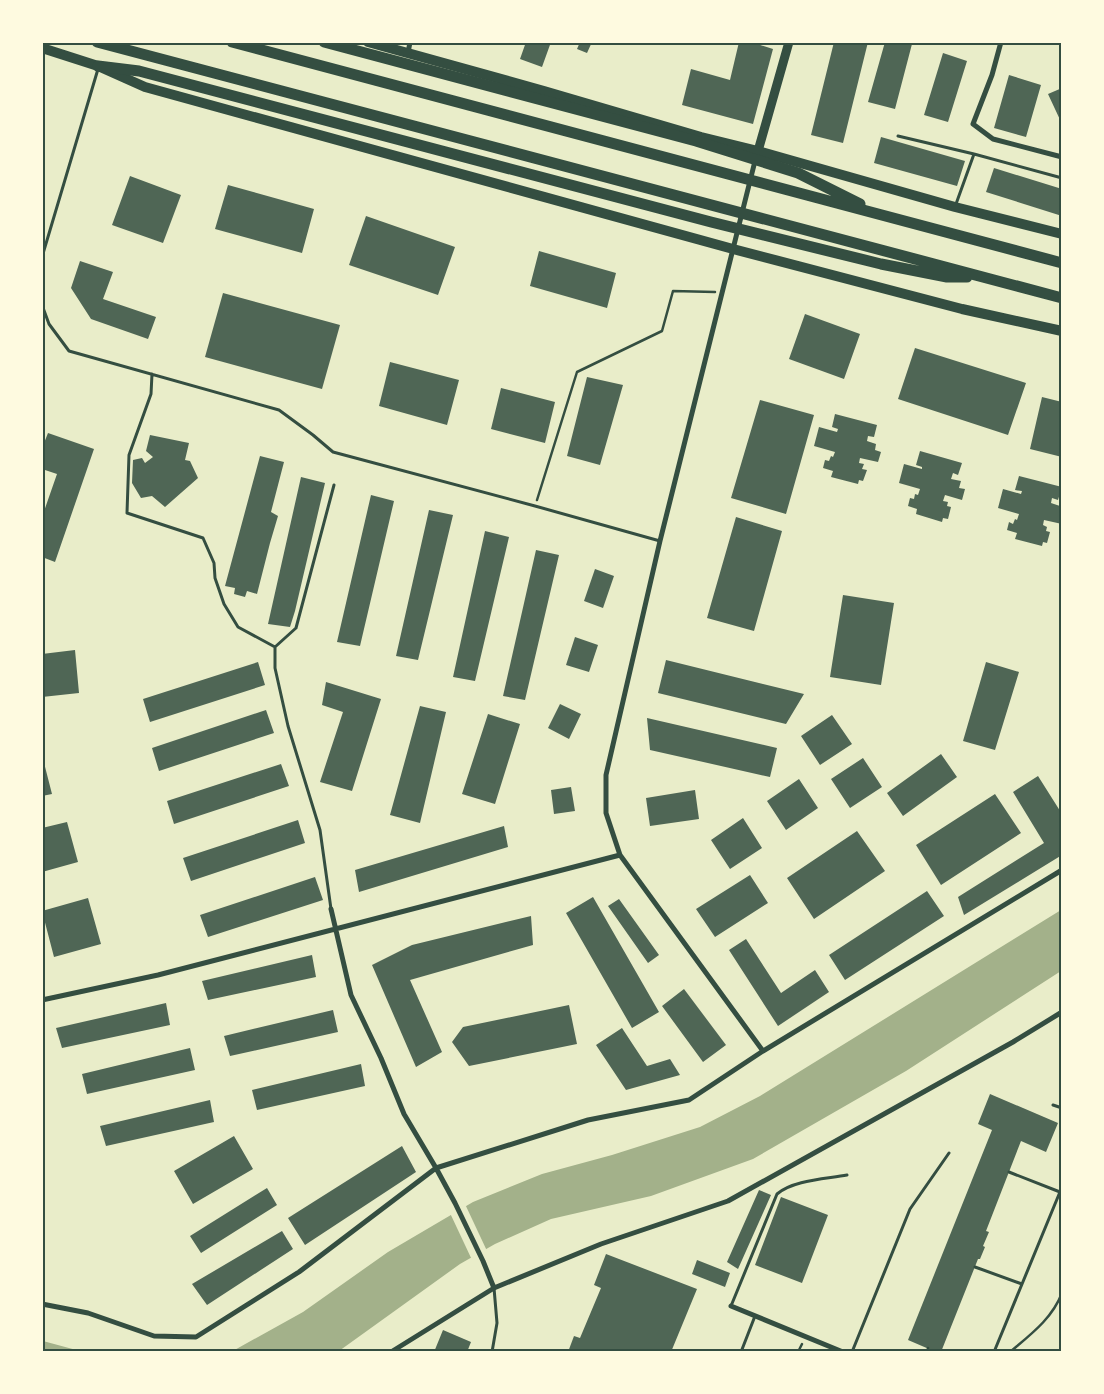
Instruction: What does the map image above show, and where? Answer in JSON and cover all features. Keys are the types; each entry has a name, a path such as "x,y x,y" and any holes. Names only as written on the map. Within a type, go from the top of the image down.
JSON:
{"highway":[{"path":"97,42 1062,298"},
{"path":"232,42 1062,263"},
{"path":"324,42 696,141 798,173 881,215"},
{"path":"98,66 139,71 711,222 881,264 947,276 989,278"},
{"path":"1018,251 1062,254"}],"main road":[{"path":"368,42 701,137 758,150 955,207 1062,234"},
{"path":"42,48 98,66 145,87 734,250 962,309 1062,331"}],"street":[{"path":"408,54 410,42"},
{"path":"763,1051 620,855 606,813 606,775 660,541 758,150 789,42"},
{"path":"1001,42 992,75 973,124 993,139 1062,157"},
{"path":"42,1000 158,975 620,855"},
{"path":"42,1304 88,1313 154,1336 196,1337 299,1272 436,1168 588,1120 689,1100 763,1051 1062,870"},
{"path":"331,910 351,995 381,1058 404,1114 455,1203 483,1260 494,1288"},
{"path":"391,1352 494,1288 601,1244 728,1201 1014,1042 1062,1012"},
{"path":"731,1306 843,1352"}],"lane":[{"path":"42,257 98,66"},
{"path":"898,136 1062,178"},
{"path":"955,207 974,154"},
{"path":"42,305 48,324 69,351 279,410 333,452 660,541"},
{"path":"152,374 151,394 129,455 127,513 203,538 214,563 215,578 224,604 238,627 275,647"},
{"path":"331,910 320,830 288,726 275,668 275,647 296,628 334,485"},
{"path":"1053,1105 1062,1108"},
{"path":"852,1352 910,1208 949,1154"},
{"path":"1009,1172 1060,1192"},
{"path":"731,1306 777,1194 783,1188 794,1184 847,1176"},
{"path":"994,1352 1062,1187"},
{"path":"975,1267 1022,1284"},
{"path":"492,1352 496,1323 494,1288"},
{"path":"741,1352 755,1316"}],"path":[{"path":"536,506 577,372 662,331 673,291 723,292"},
{"path":"1010,1352 1040,1327 1058,1304 1062,1293"}],"shaded area":[{"path":"1061,910 1061,971 906,1071 753,1159 651,1196 551,1219 495,1244 460,1264 339,1351 231,1352 303,1312 388,1252 473,1202 542,1174 612,1155 700,1127 760,1096"},
{"path":"43,1341 80,1351 43,1351"}],"pier":[{"path":"465,1204 487,1251 472,1260 450,1213"}],"building":[{"path":"526,42 551,42 542,67 520,59"},
{"path":"580,42 592,42 587,53 577,49"},
{"path":"739,42 751,42 773,49 753,124 682,105 691,69 730,80"},
{"path":"834,42 868,42 843,143 811,135"},
{"path":"885,42 907,42 912,44 895,109 868,102"},
{"path":"943,53 967,61 948,122 924,115"},
{"path":"1009,75 1041,85 1026,137 994,128"},
{"path":"1062,88 1062,124 1048,94"},
{"path":"881,137 965,161 957,186 874,163"},
{"path":"994,168 1062,189 1062,216 986,192"},
{"path":"130,176 181,195 163,243 112,225"},
{"path":"228,185 314,209 302,253 215,229"},
{"path":"366,216 455,247 438,295 349,265"},
{"path":"539,251 616,273 607,308 530,286"},
{"path":"80,261 113,272 103,299 156,317 148,339 91,319 71,288"},
{"path":"223,293 340,325 322,389 205,357"},
{"path":"805,314 860,334 844,379 789,359"},
{"path":"915,348 1026,383 1008,435 898,399"},
{"path":"390,362 459,380 447,425 379,406"},
{"path":"587,377 623,385 600,465 567,456"},
{"path":"501,388 555,402 545,443 491,429"},
{"path":"1042,397 1062,402 1062,457 1030,449"},
{"path":"760,400 814,415 786,514 731,498"},
{"path":"835,414 877,425 874,437 868,436 867,441 876,444 875,450 881,452 878,462 860,458 859,463 864,464 862,469 867,470 863,481 859,480 858,484 831,477 833,471 823,468 825,460 829,461 835,452 814,446 819,427 837,432 838,429 832,427"},
{"path":"48,433 94,449 55,562 42,557 42,517 57,474 42,469 42,448"},
{"path":"150,435 189,443 185,460 190,461 198,478 165,507 152,496 141,498 132,483 133,460 142,458 145,463 153,457 146,451"},
{"path":"920,451 962,463 958,475 953,473 951,479 961,481 959,488 965,489 962,500 945,495 943,501 948,502 947,506 951,507 948,519 943,518 942,522 916,514 917,509 908,506 910,498 914,499 915,494 918,495 920,489 899,483 904,464 922,469 922,467 916,465"},
{"path":"260,456 284,462 271,512 278,516 257,594 247,591 245,597 234,594 235,588 225,586"},
{"path":"1019,476 1062,487 1058,500 1052,498 1051,503 1060,506 1059,512 1062,513 1062,524 1044,520 1043,525 1047,527 1046,531 1050,532 1047,543 1043,542 1042,546 1015,539 1017,533 1007,530 1009,522 1013,524 1019,514 998,508 1003,489 1021,494 1022,491 1015,490"},
{"path":"301,477 325,483 290,627 268,624"},
{"path":"371,495 394,501 360,646 337,642"},
{"path":"429,510 453,515 418,660 396,656"},
{"path":"736,517 782,531 754,631 707,618"},
{"path":"485,531 509,537 475,681 453,677"},
{"path":"536,550 559,555 525,700 503,696"},
{"path":"595,569 614,576 603,608 584,601"},
{"path":"843,595 894,603 881,685 830,677"},
{"path":"575,637 598,645 589,672 566,665"},
{"path":"75,650 79,693 42,697 42,654"},
{"path":"666,660 804,694 786,724 658,693"},
{"path":"258,662 265,685 150,722 143,699"},
{"path":"986,662 1019,672 995,750 963,741"},
{"path":"326,682 381,699 352,791 320,782 343,712 322,705"},
{"path":"560,704 581,714 569,739 548,728"},
{"path":"420,706 446,712 420,823 390,815"},
{"path":"266,710 274,733 159,771 152,748"},
{"path":"488,714 520,724 495,804 462,794"},
{"path":"832,715 852,744 820,765 801,736"},
{"path":"647,718 777,748 770,777 650,750"},
{"path":"941,754 957,777 903,816 887,793"},
{"path":"42,755 52,794 42,796"},
{"path":"863,758 882,787 850,808 831,779"},
{"path":"281,764 289,786 174,824 167,801"},
{"path":"1038,776 1062,814 1062,855 964,915 958,897 1044,843 1013,792"},
{"path":"799,779 818,808 786,830 767,801"},
{"path":"571,787 575,811 554,814 551,790"},
{"path":"695,790 699,819 650,826 646,798"},
{"path":"995,794 1021,833 941,885 916,845"},
{"path":"743,818 762,848 730,869 711,840"},
{"path":"298,820 305,843 191,881 183,858"},
{"path":"67,822 78,862 42,872 42,828"},
{"path":"504,826 508,847 359,892 355,870"},
{"path":"857,831 885,871 814,919 787,878"},
{"path":"750,875 768,903 715,937 696,909"},
{"path":"315,877 323,900 208,937 200,915"},
{"path":"927,891 944,916 845,980 829,955"},
{"path":"593,897 659,1012 632,1028 566,913"},
{"path":"88,898 101,944 54,957 42,911"},
{"path":"619,899 659,955 648,963 608,906"},
{"path":"531,916 533,945 410,980 442,1052 416,1067 372,965 412,945"},
{"path":"746,939 781,993 815,970 829,992 778,1026 729,950"},
{"path":"312,955 316,977 208,1000 202,981"},
{"path":"684,989 726,1045 703,1062 662,1006"},
{"path":"166,1003 170,1025 62,1048 56,1028"},
{"path":"569,1005 577,1044 469,1066 452,1042 463,1027"},
{"path":"333,1010 338,1032 230,1056 224,1036"},
{"path":"622,1028 647,1066 670,1059 680,1075 626,1090 596,1045"},
{"path":"190,1048 195,1070 87,1094 82,1074"},
{"path":"361,1064 365,1086 257,1110 252,1090"},
{"path":"990,1094 1058,1123 1046,1152 1021,1141 986,1231 989,1232 983,1246 985,1247 980,1259 978,1259 941,1352 936,1352 908,1340 992,1130 978,1124"},
{"path":"210,1100 214,1122 106,1146 100,1126"},
{"path":"234,1136 253,1169 193,1204 174,1171"},
{"path":"402,1146 416,1172 305,1245 288,1218"},
{"path":"267,1188 277,1205 201,1253 190,1236"},
{"path":"759,1190 771,1195 738,1269 727,1262"},
{"path":"781,1197 828,1215 802,1283 755,1265"},
{"path":"282,1231 293,1249 207,1305 192,1284"},
{"path":"606,1254 697,1289 671,1352 568,1352 574,1336 580,1338 601,1288 594,1285"},
{"path":"697,1260 730,1273 725,1287 692,1274"},
{"path":"443,1330 471,1342 467,1352 434,1352"}]}
